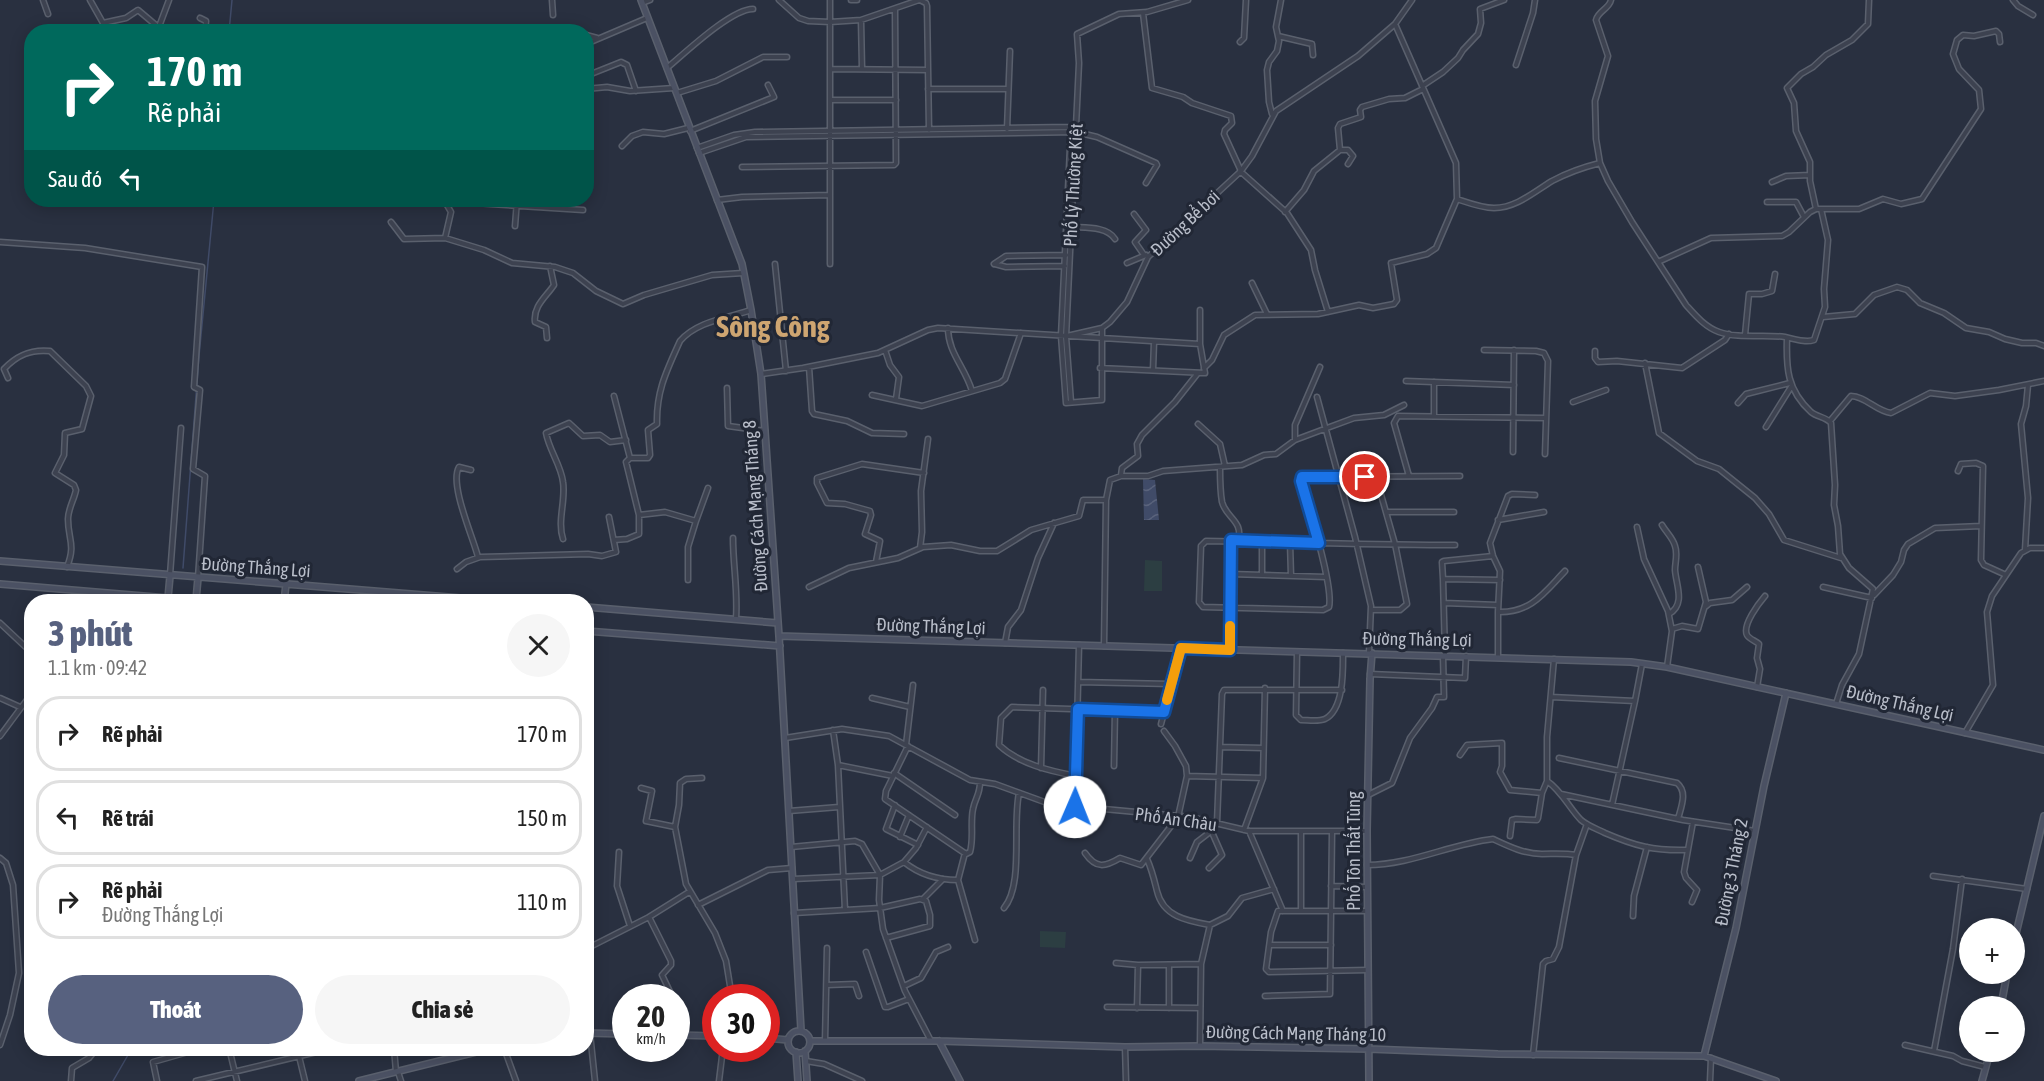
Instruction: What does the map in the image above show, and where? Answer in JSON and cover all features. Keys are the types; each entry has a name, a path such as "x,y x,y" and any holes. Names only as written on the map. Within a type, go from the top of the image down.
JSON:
{"street":[{"path":"43,0 48,14"},
{"path":"90,0 104,23 126,18 138,10 153,24"},
{"path":"160,24 169,0"},
{"path":"552,0 553,15"},
{"path":"642,1 650,0"},
{"path":"779,0 799,18 808,21 861,20 920,0 926,3 929,131"},
{"path":"830,0 830,264"},
{"path":"851,0 857,0"},
{"path":"1188,0 1143,13 1152,88 1183,97 1192,103 1231,116 1232,123 1224,134 1240,171 1285,212 1311,250 1328,312"},
{"path":"1240,42 1244,39 1246,0"},
{"path":"1281,0 1276,27 1277,51 1269,62 1268,70 1269,102 1272,115 1354,60 1395,24 1412,0"},
{"path":"1340,150 1338,125 1361,117 1362,107 1389,99 1405,99 1443,72 1478,34 1481,23 1480,9 1504,0"},
{"path":"1516,65 1533,14 1534,0"},
{"path":"1611,0 1608,7 1598,14 1596,20 1608,56 1595,101 1596,140 1600,163 1608,181 1693,314 1710,328 1729,334 1807,341 1814,340 1823,317 1828,240 1819,209 1812,196 1810,162 1796,131 1794,103 1787,88 1826,55 1852,40 1868,24 1869,0"},
{"path":"2013,0 2033,15"},
{"name":"Đường Cách Mạng Tháng 8","path":"642,1 742,264 761,374 780,646 801,1030"},
{"path":"666,68 718,26 745,10 753,9"},
{"path":"742,167 830,164 894,165 897,162 895,9"},
{"name":"Phố Lý Thường Kiệt","path":"1101,368 1102,400 1069,402 1064,336 1073,130 1079,63 1077,34 1119,14 1143,13"},
{"path":"200,18 206,21 206,24"},
{"path":"594,40 647,18"},
{"path":"861,20 862,69"},
{"path":"1204,368 1212,360 1228,332 1252,316 1312,315 1359,305 1373,308 1396,302 1391,263 1427,254 1436,248 1457,199 1456,163 1395,24"},
{"path":"1658,262 1710,238 1782,236 1819,209 1859,209 1884,199 1901,204 1922,199 1981,109 1979,90 1956,63 1953,50 1957,40 1963,35 1974,36 1996,31 2000,42"},
{"path":"1278,36 1312,44 1313,55"},
{"path":"1007,131 1010,51"},
{"path":"594,88 675,91 716,81 763,57 787,57"},
{"path":"594,73 621,62 625,63 636,91"},
{"path":"830,69 928,70"},
{"path":"622,146 632,136 643,132 664,134 689,129 774,97 768,85"},
{"path":"928,89 1008,89"},
{"path":"830,100 896,100"},
{"name":"Đường Bể bơi","path":"1102,328 1127,302 1146,256 1240,171 1251,156 1272,115"},
{"path":"698,151 742,138 801,133 1073,130 1097,137 1156,163 1146,183"},
{"name":"Phố Lý Thường Kiệt","path":"1067,255 1071,228 1073,130"},
{"path":"1285,212 1304,190 1314,171 1340,150 1348,150 1353,156 1348,164"},
{"path":"1457,199 1486,207 1507,206 1522,200 1554,180 1600,163"},
{"path":"1773,182 1786,176 1810,175"},
{"path":"716,200 742,197 830,195"},
{"path":"1767,202 1796,202 1804,218"},
{"path":"446,238 451,212 448,207"},
{"path":"515,226 517,207"},
{"path":"534,207 583,210"},
{"path":"1127,263 1146,256 1135,242 1146,230 1134,214"},
{"path":"391,222 404,239 446,238 484,250 512,263 550,266 573,273 596,291 623,304 644,295 712,275 743,273"},
{"path":"1071,228 1099,229 1112,234 1115,239"},
{"path":"0,242 85,248 200,266 202,269 197,389 201,390 193,470 205,476 197,594"},
{"path":"1067,255 1006,256 994,264 1006,267 1067,266"},
{"path":"775,264 786,371"},
{"path":"547,338 546,327 534,319 540,302 554,285 550,266"},
{"path":"1745,335 1749,294 1772,291 1775,274"},
{"path":"1252,283 1267,314"},
{"path":"1823,317 1855,314 1874,295 1897,287 1907,290 1920,303 1944,313 1966,328 1989,332 2022,343 2036,343 2044,346"},
{"path":"1064,336 1102,328 1101,368 1205,373 1200,344 1200,309"},
{"path":"614,540 639,535 639,514 626,466 627,459 648,458 650,455 648,429 657,424 660,387 682,338 717,319 732,317 751,310"},
{"path":"761,374 809,367 885,350 928,330 948,328 1200,344"},
{"path":"948,328 949,344 968,376 972,391"},
{"path":"872,395 915,405 929,405 1000,383 1005,380 1021,333"},
{"path":"1595,351 1595,358 1598,362 1645,363 1682,368 1725,340 1729,334"},
{"path":"1787,338 1786,363 1791,385 1810,411 1830,421"},
{"path":"1153,370 1154,342"},
{"path":"885,350 890,365 899,378 896,399"},
{"path":"1484,350 1544,353 1548,361 1545,454"},
{"path":"1513,452 1514,350"},
{"path":"8,378 4,369 18,356 27,352 50,351 76,375 91,396 82,429 65,433 64,455 55,473 74,485 76,490 68,514 72,553 66,568"},
{"path":"1645,363 1659,433 1697,461 1719,469 1755,498 1769,514 1784,540 1841,558"},
{"path":"809,367 814,414 848,421 872,433 904,434"},
{"path":"1295,441 1295,425 1320,367"},
{"path":"1121,476 1122,468 1138,456 1137,444 1142,435 1175,402 1199,373"},
{"path":"1406,381 1514,385"},
{"path":"1830,421 1851,396 1858,396 1879,410 1890,413 1930,393 1954,396 2044,381"},
{"path":"1434,382 1434,416"},
{"path":"1738,403 1746,394 1791,385"},
{"path":"1766,426 1791,385"},
{"path":"1965,733 1993,685 1987,612 1992,596 2025,550 2029,505 2021,424 2028,385"},
{"path":"727,388 728,426 765,431"},
{"path":"1573,402 1606,390"},
{"path":"614,396 630,458"},
{"path":"1317,398 1357,544 1371,610 1371,653"},
{"path":"1104,646 1106,500 1110,480 1121,476 1148,477 1163,471 1242,465 1264,455 1276,454 1295,441 1354,418 1384,415 1404,405"},
{"path":"1409,476 1394,423 1398,416 1546,418"},
{"path":"1830,421 1833,435 1834,505 1841,558 1849,568 1872,586 1873,596 1859,654 1842,686 1836,704"},
{"path":"563,539 561,531 563,477 546,433 569,423 583,436 600,435 610,442 626,440"},
{"path":"1198,424 1218,441 1222,467 1223,504 1239,527 1238,541"},
{"path":"168,594 181,428"},
{"path":"920,548 921,499 928,439"},
{"path":"1958,471 1961,464 1976,463 1983,466 1985,472 1981,526 1982,563 2006,575"},
{"path":"876,562 880,541 867,537 865,534 871,513 849,504 827,503 816,479 862,464 924,473"},
{"path":"471,470 459,467 455,487 478,557"},
{"path":"1455,545 1357,544 1319,543 1262,541 1238,541 1231,540 1206,541 1202,543 1198,602 1203,607 1230,609 1327,609 1329,607 1330,600 1319,543 1301,481 1302,477 1460,476"},
{"path":"1371,610 1400,610 1407,604 1395,544 1376,477"},
{"path":"688,580 688,547 708,488"},
{"path":"1498,656 1500,568 1493,556 1490,543 1509,494 1534,495"},
{"path":"809,587 849,568 898,558 920,548 951,545 980,551 997,551 1027,532 1079,516 1083,500 1106,500"},
{"path":"639,514 665,512 696,521"},
{"path":"1386,512 1454,512"},
{"path":"1498,520 1544,512"},
{"path":"457,569 478,557 574,554 602,556 617,551 609,518"},
{"path":"1005,643 1008,627 1021,610 1038,558 1054,523"},
{"path":"1662,525 1676,550 1675,570 1680,596 1673,612 1669,614"},
{"path":"1873,596 1893,575 1908,544 1935,528 1981,526"},
{"path":"1638,527 1644,560 1669,614 1672,629 1667,667"},
{"path":"733,538 733,570 738,594 736,619"},
{"path":"1230,650 1231,540"},
{"path":"1262,541 1262,575"},
{"path":"1290,542 1291,576"},
{"path":"2025,550 2044,548"},
{"path":"1367,795 1392,783 1410,738 1432,708 1437,697 1444,698 1443,561 1493,556"},
{"name":"Đường Thắng Lợi","path":"0,561 415,594"},
{"path":"1672,629 1682,626 1698,629 1705,607 1698,567"},
{"path":"1498,612 1516,611 1536,602 1565,571"},
{"path":"1230,574 1326,577"},
{"path":"1443,579 1500,580"},
{"name":"Đường Thắng Lợi","path":"0,584 105,594"},
{"path":"285,594 286,584"},
{"path":"1705,607 1710,603 1732,600 1747,587"},
{"path":"1823,587 1873,596"},
{"path":"1757,687 1760,669 1757,656 1759,644 1748,636 1746,630 1753,613 1765,596"},
{"path":"1444,603 1498,605"},
{"path":"594,608 778,623"},
{"path":"0,623 24,646"},
{"path":"594,632 780,646"},
{"name":"Đường Thắng Lợi","path":"779,636 1603,660 1667,667 2044,750"},
{"path":"1075,807 1079,645"},
{"path":"1161,724 1181,648"},
{"path":"1298,651 1296,715 1301,720 1326,718 1339,699 1342,690 1344,652"},
{"name":"Phố Tôn Thất Tùng","path":"1369,1081 1367,795 1371,653"},
{"path":"1370,674 1466,678 1466,656"},
{"path":"1510,836 1512,820 1538,819 1542,793 1547,781 1547,736 1554,658"},
{"path":"1612,805 1642,664"},
{"path":"1078,682 1171,684"},
{"path":"914,685 907,745 885,797 965,853"},
{"path":"1217,823 1224,690 1265,688 1342,690"},
{"path":"1265,688 1263,778 1246,831 1283,911"},
{"path":"1041,768 1043,690"},
{"name":"Đường 3 Tháng 2","path":"1704,1056 1736,928 1786,693"},
{"path":"1551,697 1635,701"},
{"path":"0,698 20,707"},
{"path":"872,698 910,707"},
{"path":"0,736 24,702"},
{"path":"1076,776 1041,768 1005,750 999,745 1001,718 1012,707 1164,712"},
{"path":"1114,766 1115,710"},
{"path":"833,730 838,765 845,910"},
{"name":"Phố An Châu","path":"785,738 833,730 882,735 907,745 965,778 995,784 1043,803 1178,817 1217,823 1246,831 1367,831"},
{"path":"1085,853 1091,860 1101,865 1110,864 1120,858 1141,865 1178,817 1187,776 1185,766 1175,746 1164,730"},
{"path":"1460,755 1467,745 1502,743 1500,772 1509,788 1513,791 1526,790 1542,793"},
{"path":"1220,747 1263,748"},
{"path":"1558,758 1677,783 1682,787 1684,793 1678,819"},
{"path":"838,765 894,775 955,815"},
{"path":"1187,776 1263,778"},
{"path":"702,778 686,779 680,783 675,827 689,892 712,926 724,955 729,984"},
{"path":"1547,781 1587,824 1629,844 1663,850 1687,850"},
{"path":"965,853 970,852 972,844 972,811 980,795 980,782"},
{"path":"641,788 652,791 646,821 675,827"},
{"path":"1004,908 1014,886 1015,814 1019,794"},
{"path":"1561,794 1693,822 1755,831"},
{"path":"895,805 885,827 918,845"},
{"path":"789,811 839,807"},
{"path":"900,837 909,815"},
{"path":"2020,918 2044,816"},
{"path":"1207,821 1222,855 1209,868"},
{"path":"1692,902 1697,890 1684,875 1693,822"},
{"path":"1533,1055 1543,964 1554,959 1559,947 1576,855 1587,824"},
{"path":"793,879 880,874 904,862 918,845 927,827"},
{"path":"1301,831 1301,911"},
{"path":"1190,858 1197,842 1210,832"},
{"path":"1265,996 1329,995 1331,992 1332,832"},
{"path":"1367,865 1422,858 1489,839 1511,848 1539,854 1576,855"},
{"path":"791,847 859,842 880,874 880,908 886,938 909,999 931,1041"},
{"path":"1633,916 1634,896 1647,848"},
{"path":"619,852 617,886 630,926"},
{"path":"965,853 958,880 975,940"},
{"path":"0,858 6,863 13,885 19,973 10,1015 0,1045"},
{"path":"1147,859 1153,870 1161,901 1176,917 1210,925 1228,916 1242,898 1274,890"},
{"path":"904,862 919,873 958,880"},
{"path":"698,905 768,870 792,868"},
{"path":"1933,876 2028,889"},
{"path":"794,913 880,908 923,899 943,879"},
{"path":"1934,1051 1953,949 1962,879"},
{"path":"1331,886 1367,886"},
{"path":"594,945 649,917 689,892"},
{"path":"886,938 930,926 927,903 923,899"},
{"path":"1367,911 1278,911 1271,932 1266,969 1268,971 1368,970"},
{"path":"649,917 671,961 671,965 662,975 666,984"},
{"path":"1200,1046 1201,964 1210,925"},
{"path":"1271,945 1331,945"},
{"path":"904,986 921,978 936,952 948,947"},
{"path":"825,1041 827,948"},
{"path":"866,952 885,1006 909,999"},
{"path":"1116,963 1201,964"},
{"path":"1169,964 1169,1008"},
{"path":"1137,965 1137,1008"},
{"path":"827,985 855,984 860,996"},
{"path":"1107,1007 1200,1008"},
{"path":"805,1052 796,1052 790,1048 788,1040 792,1033 801,1030 808,1034 811,1041 805,1052 807,1081"},
{"path":"594,1033 612,1034"},
{"path":"780,1039 788,1040"},
{"name":"Đường Cách Mạng Tháng 10","path":"811,1041 939,1041 1125,1047 1200,1046 1533,1055 1704,1056 1776,1081"},
{"path":"939,1041 960,1081"},
{"path":"1905,1045 1934,1051 1985,1067"},
{"path":"1125,1047 1126,1081"},
{"path":"796,1052 798,1081"},
{"path":"71,1081 72,1068 91,1056"},
{"path":"157,1081 153,1062 174,1056"},
{"path":"231,1056 237,1081"},
{"path":"196,1081 303,1056"},
{"path":"395,1056 401,1081"},
{"path":"359,1081 460,1056"},
{"path":"507,1056 516,1081"},
{"path":"591,1056 595,1081"},
{"path":"299,1057 304,1081"},
{"path":"1710,1081 1711,1058"},
{"path":"806,1061 824,1064 862,1081"},
{"path":"719,1081 721,1062"},
{"path":"1982,1081 1987,1062"}],"shaded area":[{"path":"1145,560 1162,561 1162,591 1144,591"},
{"path":"1040,931 1066,932 1065,948 1040,947"}],"water":[{"path":"1143,479 1155,480 1159,520 1144,520"}],"waterway":[{"path":"230,24 232,0"},
{"path":"183,568 199,356 213,207"},
{"path":"113,1081 127,1056"}],"slow traffic":[{"path":"1167,700 1181,648 1230,650 1230,626"}],"district":[{"name":"Sông Công","path":"773,326"}],"route":[{"path":"1075,807 1078,709 1164,712 1181,648 1230,650 1231,540 1319,543 1301,481 1302,477 1365,477"}]}
